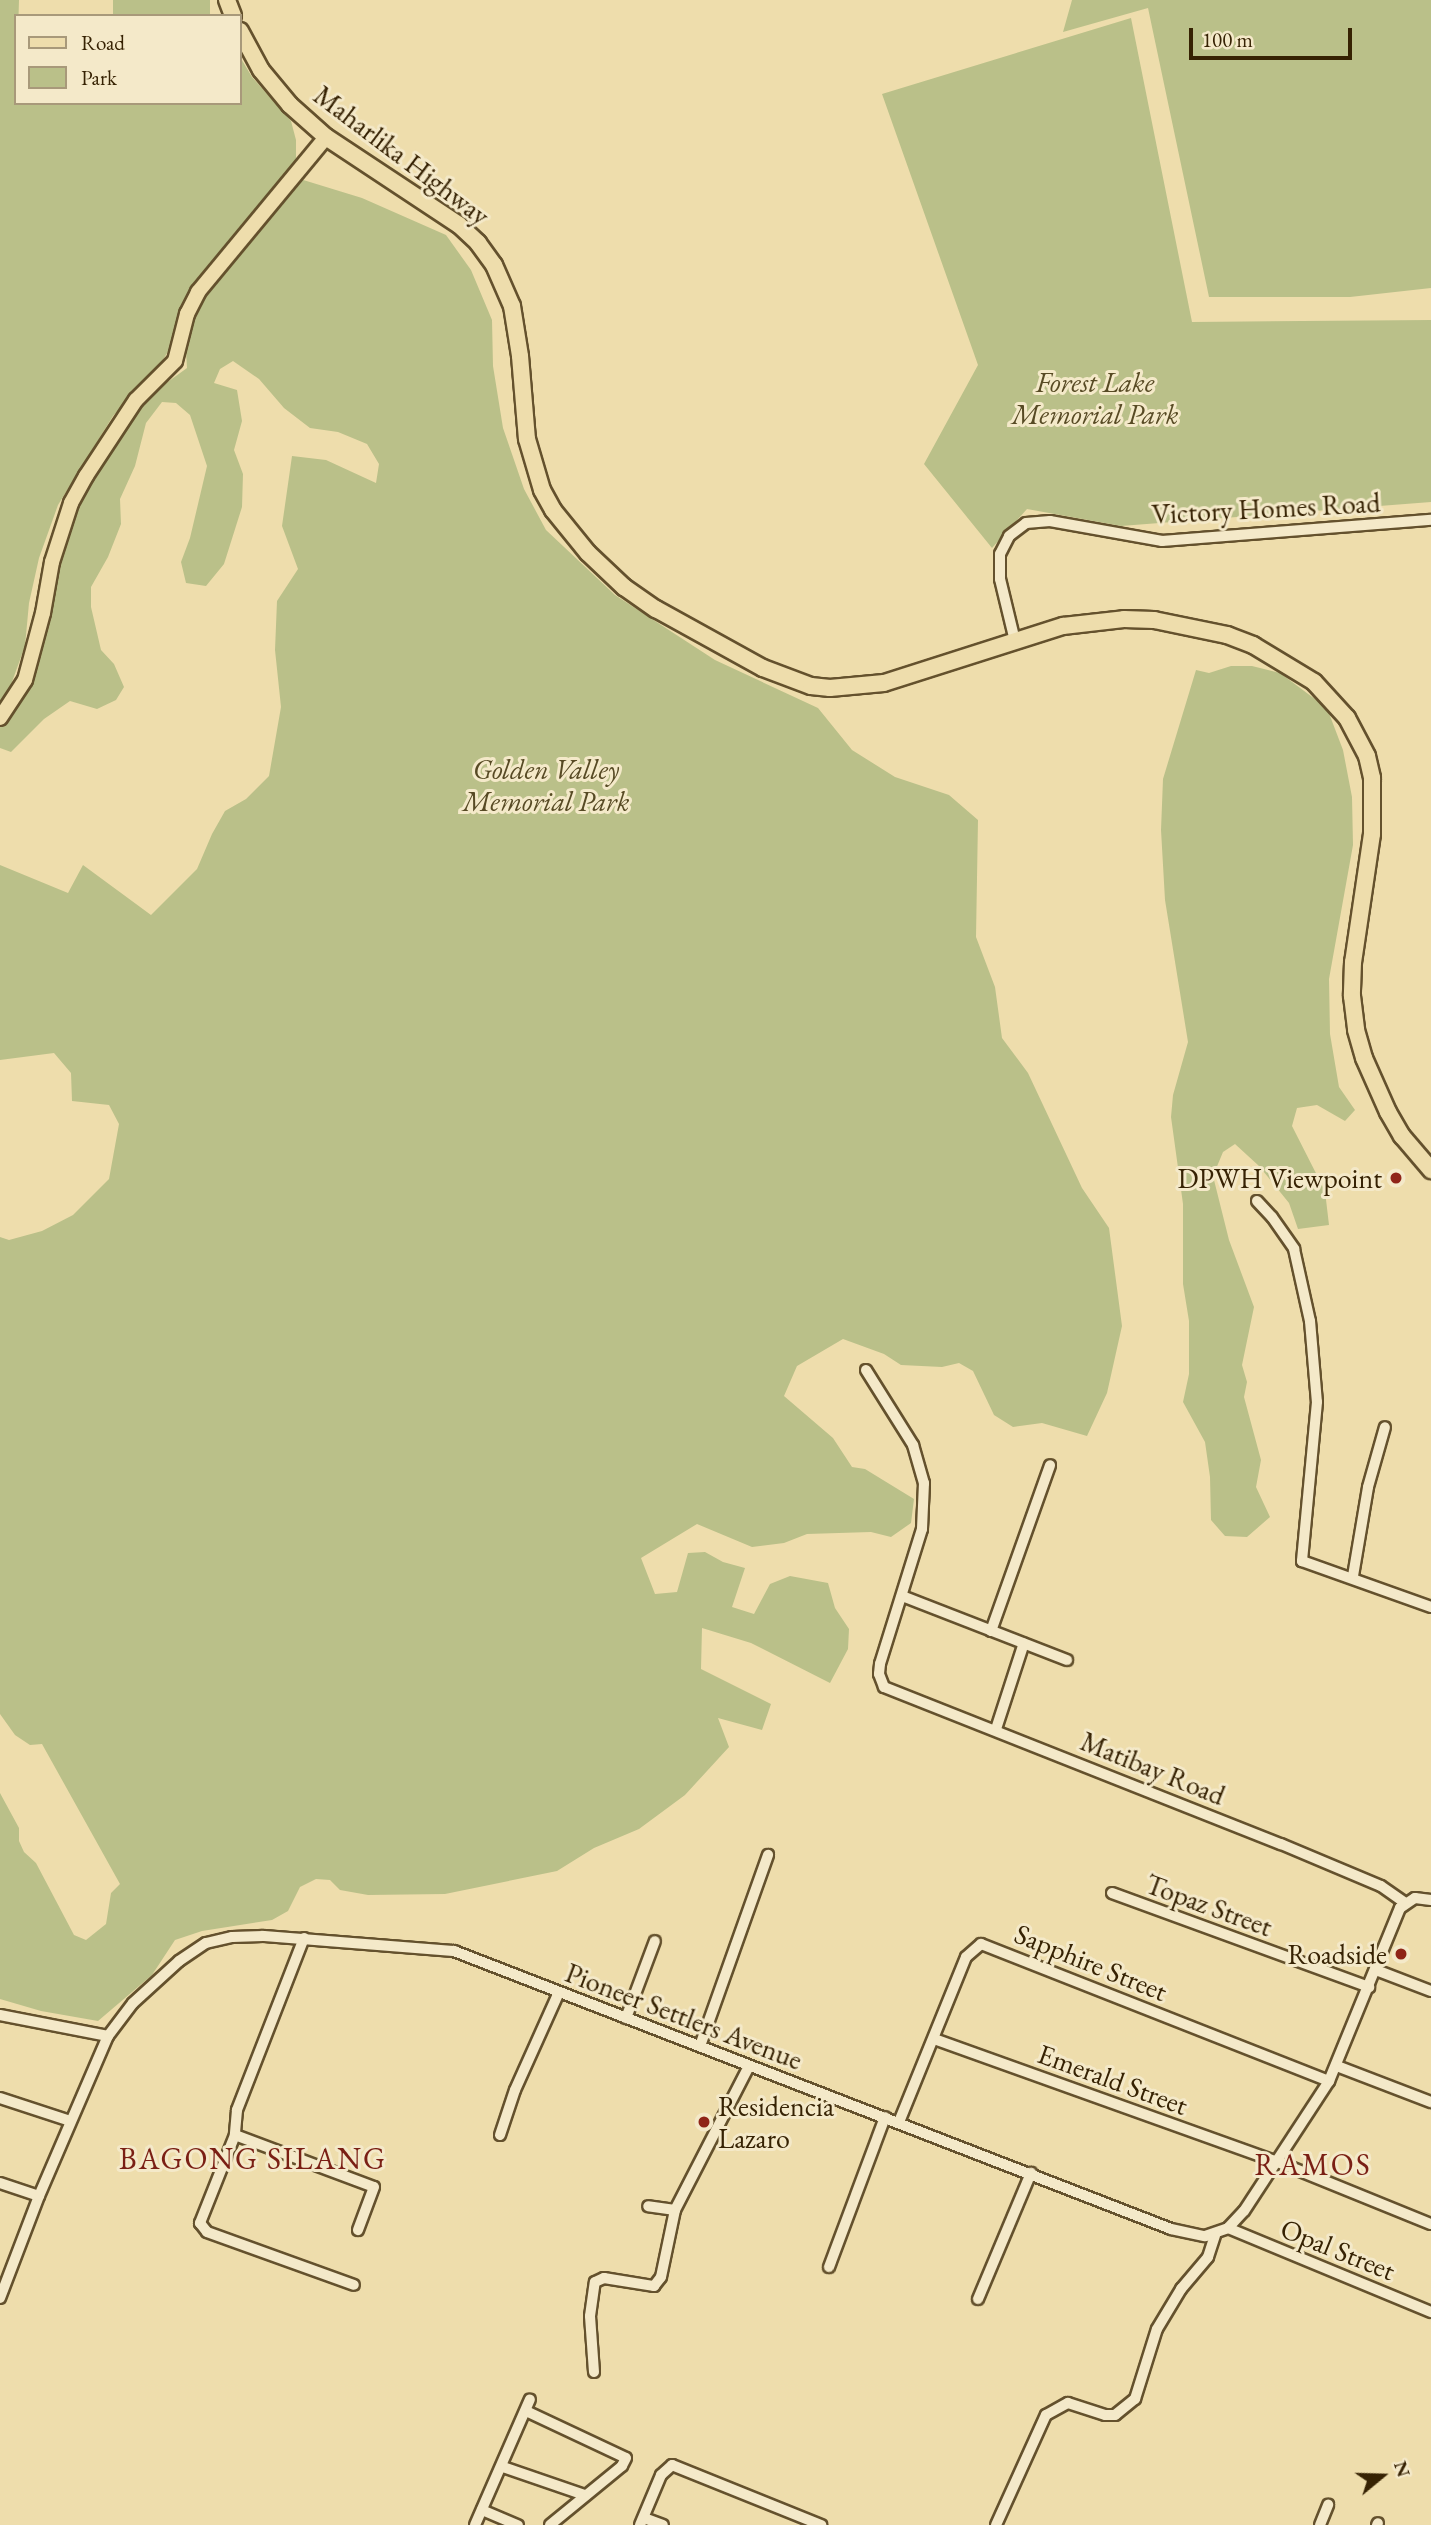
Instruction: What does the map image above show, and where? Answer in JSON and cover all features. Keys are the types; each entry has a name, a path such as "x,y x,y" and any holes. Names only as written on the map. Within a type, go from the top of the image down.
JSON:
{"highway":[{"name":"Maharlika Highway","path":"242,35 254,60 274,88 326,137 459,225 478,243 494,265 512,306 534,470 553,510 588,554 624,586 656,609 763,668 820,687 845,689 884,683 1015,640 1063,626 1103,619 1154,620 1191,626 1240,640 1281,660 1314,682 1347,718 1367,756 1375,798 1353,962 1352,996 1356,1030 1364,1058 1388,1112 1402,1136 1431,1170"}],"main road":[{"path":"0,718 25,680 43,613 52,562 71,503 86,476 136,400 175,361 187,314 198,292 326,137"}],"street":[{"name":"Victory Homes Road","path":"1015,640 1000,579 1000,554 1009,536 1026,523 1050,521 1163,541 1431,520"},
{"path":"1257,1201 1294,1249 1310,1321 1317,1402 1302,1561 1353,1576 1431,1606"},
{"path":"866,1370 912,1445 921,1467 922,1529 902,1596 1067,1660"},
{"path":"1353,1576 1368,1487 1385,1426"},
{"path":"991,1631 1051,1465"},
{"name":"Matibay Road","path":"902,1596 880,1664 881,1681 890,1691 996,1729 1381,1886 1405,1903"},
{"path":"996,1729 1024,1643"},
{"path":"699,2046 768,1856"},
{"name":"Topaz Street","path":"1112,1893 1369,1987"},
{"path":"996,2525 1046,2415 1068,2403 1105,2415 1115,2415 1135,2399 1157,2329 1177,2295 1208,2257 1215,2235 1228,2228 1244,2211 1278,2162 1337,2066 1398,1914 1405,1903 1415,1898 1431,1900"},
{"name":"Pioneer Settlers Avenue","path":"0,2298 5,2270 108,2035 132,2003 179,1961 205,1943 248,1935 454,1951 1171,2229 1196,2236 1215,2235"},
{"path":"304,1938 237,2110 235,2135 202,2216 202,2227 207,2232 354,2285"},
{"path":"626,2018 655,1941"},
{"name":"Sapphire Street","path":"899,2122 966,1957 976,1947 987,1944 1328,2081"},
{"path":"1376,1970 1431,1991"},
{"path":"500,2135 515,2090 559,1992"},
{"path":"0,2015 108,2035"},
{"name":"Emerald Street","path":"934,2039 1278,2162 1431,2224"},
{"path":"594,2372 590,2316 593,2286 604,2277 657,2284 675,2210 749,2066"},
{"path":"1337,2066 1431,2102"},
{"path":"0,2098 70,2121"},
{"path":"829,2267 885,2117"},
{"path":"235,2135 374,2186 358,2230"},
{"path":"978,2299 1031,2173"},
{"path":"0,2183 39,2196"},
{"path":"648,2206 675,2210"},
{"name":"Opal Street","path":"1228,2228 1431,2312"},
{"path":"475,2525 503,2467 530,2399"},
{"path":"526,2411 626,2458 622,2466 550,2525"},
{"path":"663,2525 642,2521 661,2475 672,2465 821,2525"},
{"path":"503,2467 585,2495"},
{"path":"1320,2525 1328,2504"},
{"path":"482,2510 518,2525"}],"green space":[{"name":"Golden Valley Memorial Park","path":"0,0 19,0 19,14 14,14 14,105 242,105 242,60 252,77 291,121 296,140 296,160 287,175 362,198 446,235 471,270 492,320 493,366 503,428 524,489 546,530 615,595 715,660 818,708 852,750 895,777 949,795 978,820 976,937 995,987 1002,1038 1028,1073 1082,1188 1109,1228 1122,1326 1107,1393 1087,1436 1042,1423 1013,1427 994,1415 973,1371 959,1363 942,1367 901,1365 884,1354 843,1339 797,1366 784,1396 833,1438 852,1467 865,1469 914,1499 911,1523 891,1537 871,1532 807,1534 784,1543 752,1547 697,1524 641,1558 655,1594 677,1592 688,1553 705,1552 723,1562 745,1568 732,1607 754,1614 770,1584 790,1576 828,1583 835,1608 849,1629 848,1649 830,1683 751,1643 702,1628 701,1669 771,1704 762,1730 718,1718 729,1747 685,1795 639,1829 594,1848 557,1871 445,1894 368,1895 340,1890 330,1880 316,1879 300,1887 288,1911 272,1920 202,1931 175,1940 152,1975 98,2021 41,2011 0,1999 0,1793 19,1828 19,1841 24,1852 36,1863 74,1935 86,1940 106,1924 111,1893 120,1884 42,1744 30,1745 15,1735 0,1714 0,1237 9,1240 42,1231 73,1215 109,1179 119,1124 109,1105 72,1101 71,1073 54,1053 0,1060 0,865 68,893 83,865 151,915 197,869 225,811 246,799 269,776 281,707 275,650 277,601 298,569 282,526 292,456 326,460 376,483 379,464 367,444 338,432 310,428 284,408 259,379 233,361 220,369 214,383 237,390 242,421 234,450 243,474 242,507 224,564 206,586 186,583 181,562 190,538 207,466 190,415 176,403 162,402 146,423 135,466 120,499 121,524 108,557 91,587 91,607 101,650 114,664 124,687 116,700 97,709 70,701 44,719 11,752 0,748 0,721 22,695 44,644 62,539 76,509 147,397 187,368 186,351 172,345 161,363 113,416 58,505 39,558 29,603 25,646 0,715"},
{"path":"113,0 210,0 210,14 113,14"},
{"path":"1072,0 1431,0 1431,288 1350,297 1209,297 1148,8 1063,32"},
{"name":"Forest Lake Memorial Park","path":"1131,18 1192,322 1431,320 1431,502 1121,526 1027,509 992,548 924,464 978,365 882,94"},
{"path":"1231,666 1252,666 1280,673 1327,708 1343,750 1352,797 1353,845 1329,979 1330,1034 1339,1087 1355,1110 1345,1121 1317,1105 1297,1108 1292,1126 1325,1191 1329,1225 1298,1229 1289,1203 1259,1166 1235,1144 1223,1152 1213,1176 1229,1240 1254,1307 1242,1365 1247,1382 1244,1397 1261,1460 1256,1487 1270,1517 1247,1537 1225,1536 1211,1520 1210,1477 1205,1442 1183,1402 1189,1374 1189,1321 1183,1284 1183,1204 1171,1117 1173,1095 1188,1042 1165,900 1161,830 1163,779 1196,670 1209,673"}],"place":[{"name":"DPWH Viewpoint","path":"1396,1178"},
{"name":"Roadside","path":"1401,1954"},
{"name":"Residencia Lazaro","path":"704,2122"}],"district":[{"name":"BAGONG SILANG","path":"253,2159"},
{"name":"RAMOS","path":"1313,2165"}]}
